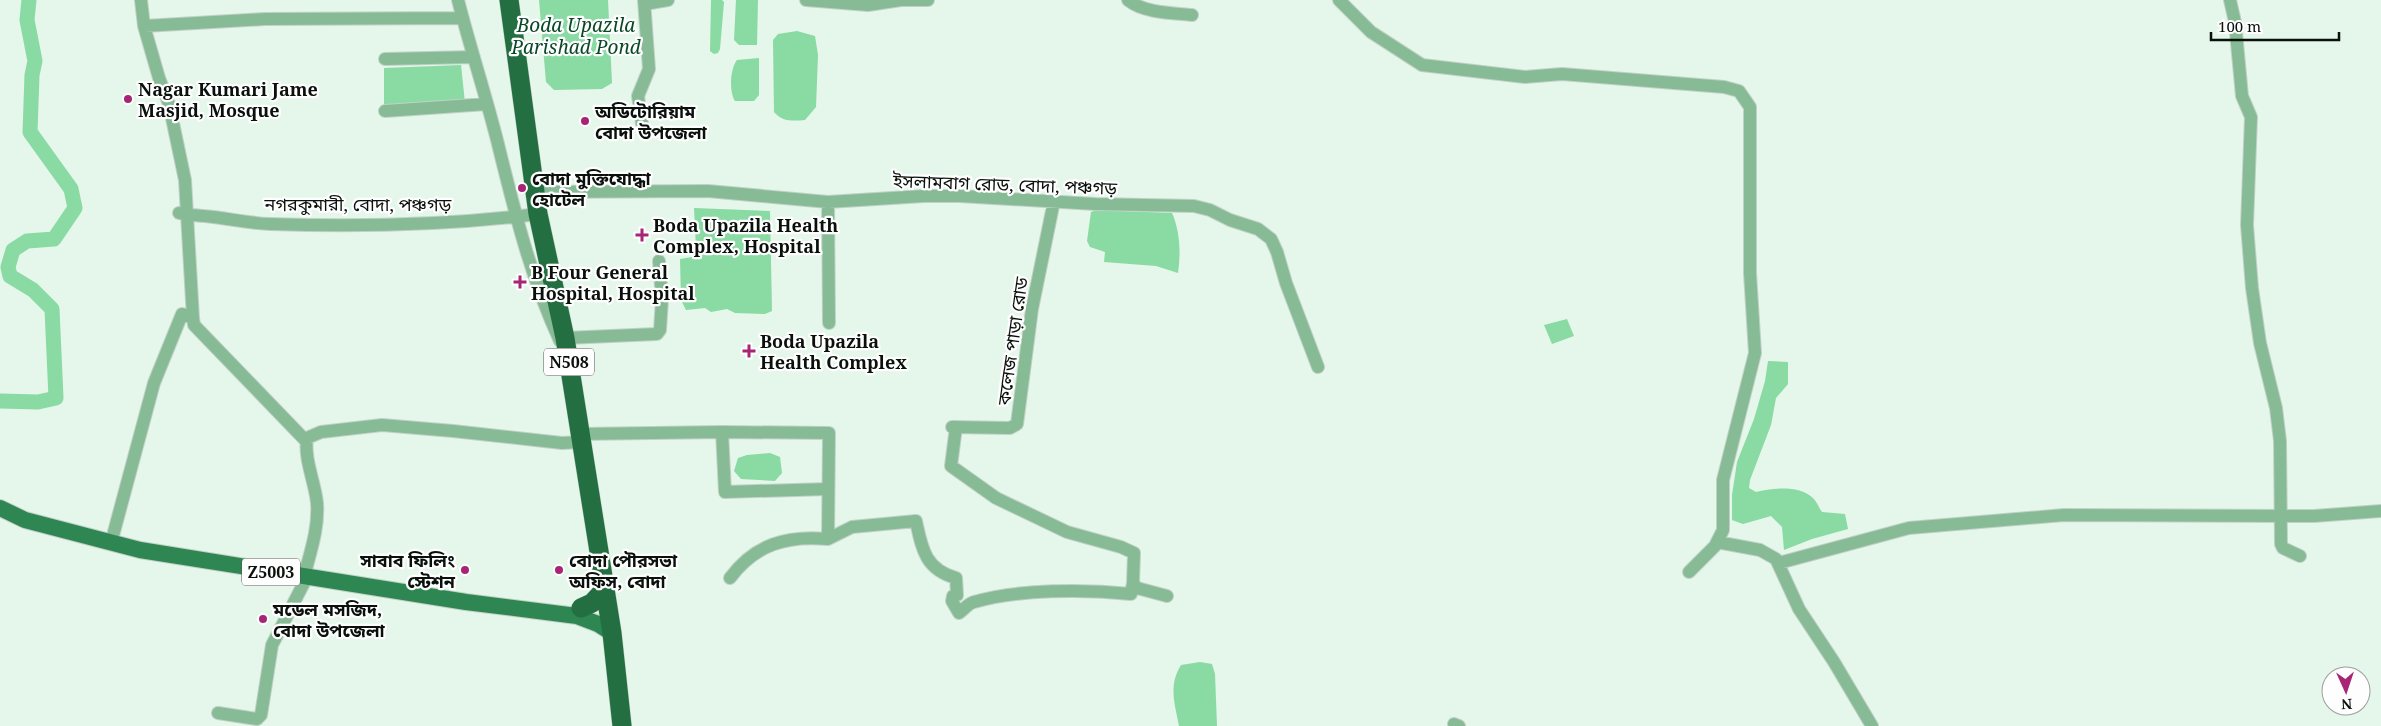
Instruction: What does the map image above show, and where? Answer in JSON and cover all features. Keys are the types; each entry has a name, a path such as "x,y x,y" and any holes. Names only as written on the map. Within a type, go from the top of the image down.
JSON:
{"highway":[{"name":"N508","path":"509,0 538,214 565,338 607,612 612,633 622,726"},
{"path":"582,608 592,603 604,590"}],"main road":[{"name":"Z5003","path":"0,508 25,520 111,543 213,563 578,616 598,624 612,633"},
{"name":"Z5003","path":"547,613 582,608 595,608 607,612"}],"street":[{"path":"141,0 144,26 159,78 169,104 184,180 183,214 194,324 306,441"},
{"path":"458,0 523,245 544,307 568,359"},
{"path":"642,124 638,96 649,69 644,2 668,0"},
{"path":"806,0 868,5 902,0 928,0"},
{"path":"1128,0 1133,4 1155,10 1192,15"},
{"path":"1339,0 1371,32 1422,65 1525,77 1562,74 1724,87 1739,91 1744,97 1750,107 1750,273 1755,353 1723,480 1723,530 1717,542 1689,572"},
{"path":"2230,0 2235,22 2242,96 2251,117 2247,225 2252,288 2260,343 2276,408 2280,441 2283,548 2300,556"},
{"path":"144,26 265,19 463,18"},
{"path":"386,59 474,56"},
{"path":"385,112 487,104"},
{"name":"ইসলামবাগ রোড, বোদা, পঞ্চগড়","path":"535,192 708,191 828,202 924,196 1194,206 1210,210 1230,220 1258,229 1271,239 1278,252 1286,284 1318,367"},
{"name":"কলেজ পাড়া রোড","path":"1054,201 1032,309 1018,424 1010,428 954,427 951,466 996,498 1067,532 1134,553 1132,588"},
{"path":"828,202 829,323"},
{"name":"নগরকুমারী, বোদা, পঞ্চগড়","path":"183,214 268,224 452,222 538,214"},
{"path":"565,338 657,334 660,330 662,299 659,261"},
{"path":"111,543 154,383 182,314 193,318"},
{"path":"218,714 257,719 261,715 272,645 306,577 317,523 317,502 306,441 307,438 321,432 382,425 562,443 580,438 722,432 829,433 828,539"},
{"path":"722,432 725,492 828,490"},
{"path":"1779,563 1909,528 2064,514 2314,516 2381,511"},
{"path":"730,578 743,561 775,544 797,538 828,539 852,527 916,521 920,540 927,558 936,570 956,578 957,595 953,596 952,601 959,613 972,602 1001,596 1137,588 1167,596"},
{"path":"1717,542 1760,550 1776,559 1799,609 1834,662 1872,726"}],"water":[{"name":"Boda Upazila Parishad Pond","path":"539,0 608,0 612,83 602,89 554,90 546,82"},
{"path":"711,0 722,0 724,2 720,49 718,53 714,54 710,51"},
{"path":"736,0 758,0 757,45 739,45 734,40"},
{"path":"797,31 815,36 818,55 816,107 805,120 792,121 781,118 774,112 773,40 778,34"},
{"path":"759,58 759,95 754,101 735,101 731,86 737,60"},
{"path":"461,65 465,103 384,108 384,68"},
{"path":"694,208 770,211 772,311 765,314 735,313 727,309 711,312 705,308 686,310 681,300 680,259 692,257 696,248"},
{"path":"1097,210 1172,213 1177,227 1179,242 1178,273 1156,266 1104,262 1105,252 1090,247 1087,241 1091,212"},
{"path":"1567,319 1574,336 1552,344 1544,325"},
{"path":"1768,361 1788,362 1788,384 1776,398 1771,425 1750,480 1749,488 1756,492 1770,489 1801,491 1816,501 1822,512 1845,514 1848,529 1812,539 1784,550 1782,527 1771,516 1743,524 1732,520 1732,495 1737,462 1754,419 1765,381"},
{"path":"770,453 780,457 782,473 775,481 741,479 734,471 738,458 747,455"},
{"path":"1200,662 1212,664 1215,674 1217,726 1179,726 1174,703 1177,673 1181,665"}],"waterway":[{"path":"0,401 38,402 56,398 52,309 33,290 10,276 8,267 13,250 27,241 54,239 75,208 71,189 30,132 32,75 35,61 27,20 29,0"}],"place":[{"name":"Nagar Kumari Jame Masjid, Mosque","path":"128,99"},
{"name":"অডিটোরিয়াম বোদা উপজেলা","path":"585,121"},
{"name":"বোদা মুক্তিযোদ্ধা হোটেল","path":"522,188"},
{"name":"Boda Upazila Health Complex, Hospital","path":"642,235"},
{"name":"B Four General Hospital, Hospital","path":"520,282"},
{"name":"Boda Upazila Health Complex","path":"749,351"},
{"name":"সাবাব ফিলিং স্টেশন","path":"465,570"},
{"name":"বোদা পৌরসভা অফিস, বোদা","path":"559,570"},
{"name":"মডেল মসজিদ, বোদা উপজেলা","path":"263,619"}]}
